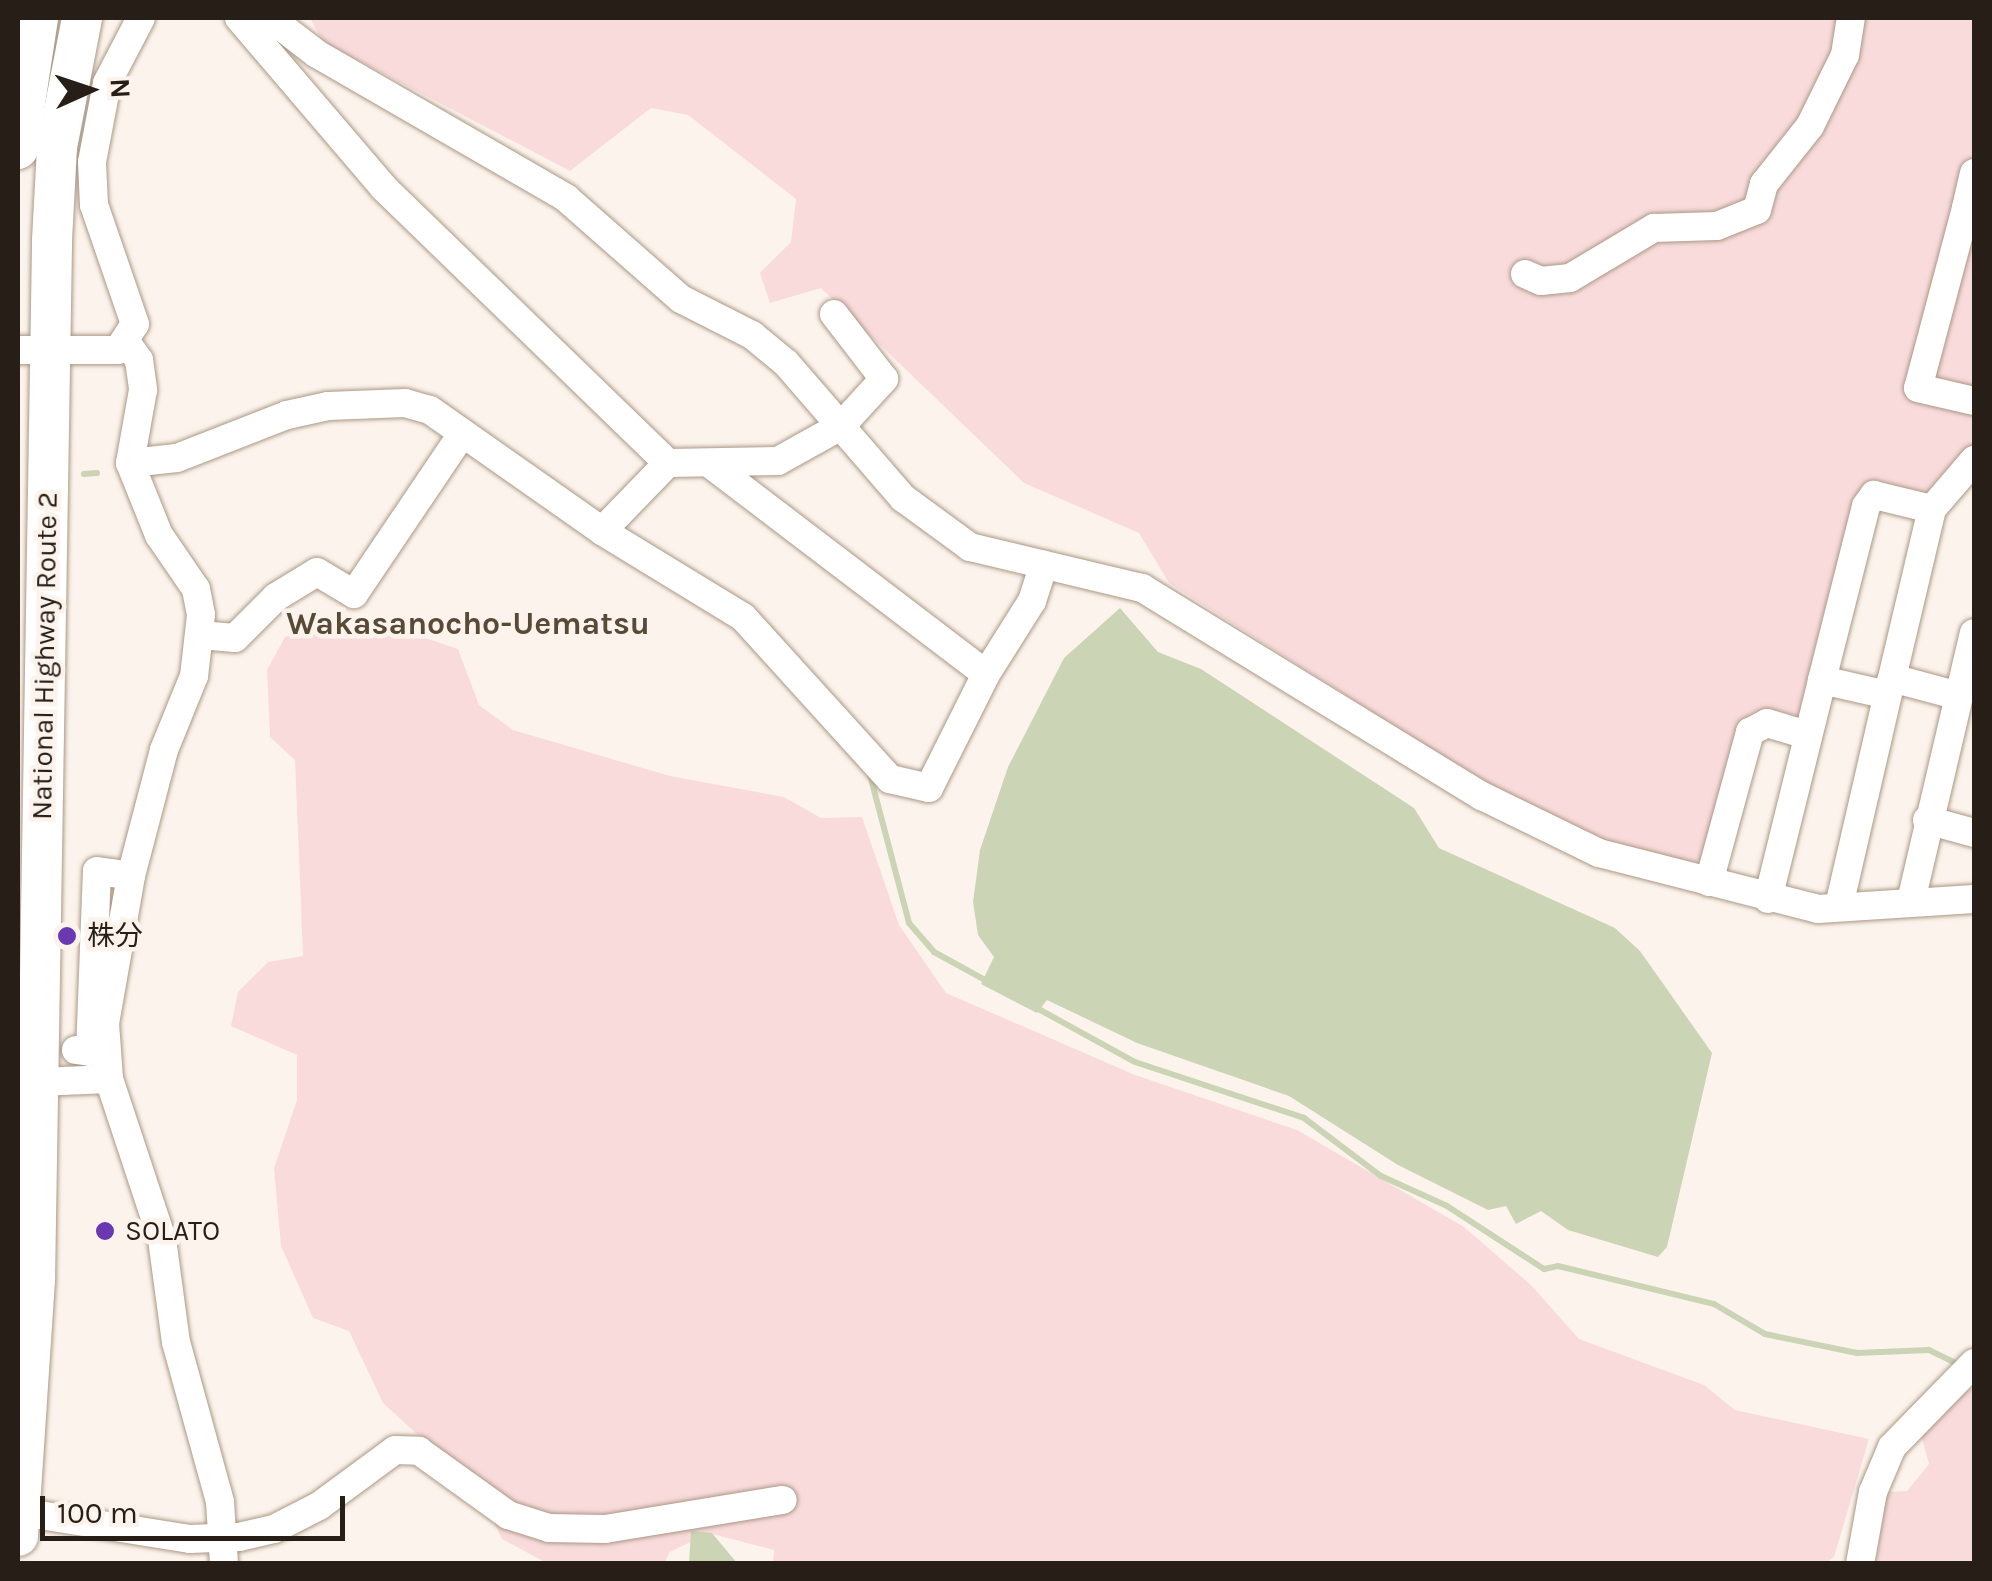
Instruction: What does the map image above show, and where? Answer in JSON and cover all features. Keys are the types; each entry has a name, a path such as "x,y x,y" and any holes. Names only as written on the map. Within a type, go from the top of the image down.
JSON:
{"highway":[{"name":"National Highway Route 2","path":"19,1524 33,1374 39,1082 34,351 58,147 82,18"},
{"path":"18,148 36,21"}],"street":[{"path":"141,18 107,84 92,162 94,204 134,310 127,343 143,375 130,464 152,522 196,590 200,635 194,676 164,750 131,876 105,1023 108,1078 156,1210 170,1317 220,1502 223,1551"},
{"path":"238,18 384,188 668,464"},
{"path":"270,18 317,54 566,198 681,299 752,335 786,363 935,524 970,547 1142,588 1542,829 1708,882 1818,909 1974,898"},
{"path":"1525,274 1541,282 1570,278 1654,228 1717,226 1757,210 1764,184 1819,108 1844,55 1852,18"},
{"path":"1974,173 1970,209 1918,388 1974,400"},
{"path":"602,531 668,464 778,461 841,426 884,380 834,314"},
{"path":"34,351 103,353 127,343"},
{"path":"130,464 177,458 288,415 328,406 405,403 430,410 456,442 743,617 890,779 929,788 938,782 986,674 1032,601 1044,565"},
{"path":"200,635 236,638 309,574 327,575 354,594 456,442"},
{"path":"1839,906 1932,509 1974,460"},
{"path":"709,463 986,674"},
{"path":"1768,899 1866,506 1874,495 1932,509"},
{"path":"1911,901 1927,820 1965,690 1974,633"},
{"path":"1822,680 1965,690"},
{"path":"1708,882 1750,732 1767,723 1807,735"},
{"path":"1927,820 1974,832"},
{"path":"76,1050 90,1052 98,872 131,876"},
{"path":"39,1082 108,1078"},
{"path":"1860,1564 1873,1492 1892,1446 1969,1369"},
{"path":"19,1524 223,1551 289,1522 394,1450 419,1451 508,1514 548,1528 605,1529 782,1500"}],"shaded area":[{"path":"310,18 1974,18 1974,448 1926,496 1877,480 1862,491 1801,719 1763,713 1704,857 1682,870 1544,821 1169,583 1139,533 1024,483 821,288 770,303 760,273 791,242 796,199 688,115 651,108 570,171 323,42"},
{"path":"1120,608 1158,652 1201,669 1414,808 1439,848 1615,928 1640,951 1712,1053 1667,1247 1658,1257 1568,1230 1541,1211 1516,1224 1506,1206 1488,1210 1398,1165 1289,1096 1137,1043 1047,1000 1037,1013 981,984 994,957 978,935 973,902 980,850 1008,767 1064,658"},
{"path":"351,613 458,649 479,705 513,730 670,776 784,797 821,818 862,817 899,925 946,993 1135,1075 1297,1130 1464,1227 1531,1285 1579,1339 1704,1385 1735,1410 1869,1439 1834,1557 1825,1563 773,1564 774,1550 709,1533 670,1552 664,1563 547,1563 502,1539 479,1491 383,1403 349,1331 313,1318 281,1246 274,1168 297,1100 297,1055 231,1026 238,992 268,962 303,956 295,760 270,737 267,670 285,637"},
{"path":"1974,1388 1974,1563 1876,1564 1886,1492 1907,1491 1929,1464 1920,1431 1954,1397"},
{"path":"691,1531 712,1533 737,1563 689,1563"}],"waterway":[{"path":"84,474 97,473"},
{"path":"870,775 909,923 934,952 987,981"},
{"path":"1033,1006 1135,1062 1304,1118 1381,1176 1447,1206 1544,1269 1558,1266 1714,1304 1765,1334 1857,1353 1929,1350 1960,1365"}],"place":[{"name":"株分","path":"67,936"},
{"name":"SOLATO","path":"105,1231"}],"district":[{"name":"Wakasanocho-Uematsu","path":"468,624"}]}
